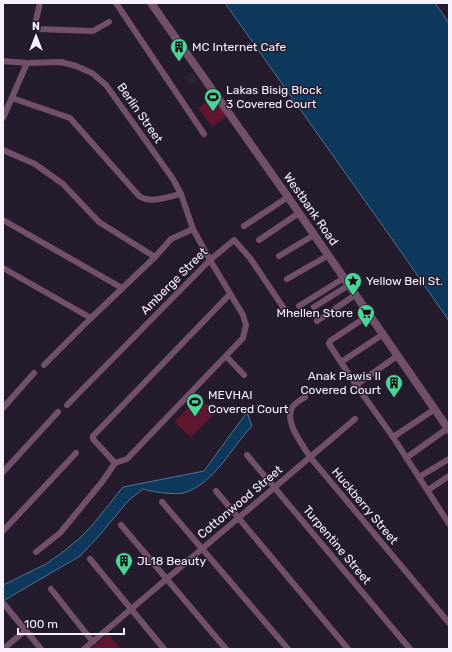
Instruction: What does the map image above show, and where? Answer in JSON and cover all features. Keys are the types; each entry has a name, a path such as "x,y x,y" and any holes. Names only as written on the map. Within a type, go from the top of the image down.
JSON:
{"street":[{"path":"40,3 35,24 37,29 94,32 109,22"},
{"path":"116,3 204,134"},
{"name":"Westbank Road","path":"151,3 329,255 382,335 448,429"},
{"name":"Berlin Street","path":"3,61 27,63 60,62 76,66 92,73 106,85 156,154 182,194 193,229 243,315 246,325 243,338 226,356 127,459 115,463"},
{"path":"3,118 27,63"},
{"path":"12,98 70,118 144,200 182,194"},
{"path":"3,150 35,164 63,184 99,222 154,257"},
{"path":"244,226 288,197"},
{"path":"259,240 299,212"},
{"path":"3,220 122,288"},
{"path":"44,365 173,237 193,229"},
{"path":"279,256 314,235"},
{"name":"Amberge Street","path":"67,405 210,260 235,240 250,258 287,313"},
{"path":"287,280 329,255"},
{"path":"3,268 91,318"},
{"path":"299,306 346,281"},
{"path":"314,307 346,281"},
{"path":"36,552 60,533 102,482 115,463 93,439 94,436 230,294"},
{"path":"317,321 355,295"},
{"path":"369,315 330,341 329,344 420,477 448,521"},
{"path":"341,362 382,335"},
{"path":"226,356 244,375"},
{"path":"356,385 397,356"},
{"path":"3,408 34,374"},
{"name":"Huckberry Street","path":"305,397 293,406 290,414 291,423 297,437 310,457 449,624"},
{"path":"393,437 435,409"},
{"path":"3,472 58,412"},
{"name":"Cottonwood Street","path":"84,649 355,419"},
{"path":"406,458 448,429"},
{"path":"3,531 76,453"},
{"name":"Turpentine Street","path":"247,455 410,649"},
{"path":"420,477 449,459"},
{"path":"428,490 449,476"},
{"path":"216,491 348,649"},
{"path":"162,502 288,649"},
{"path":"121,525 226,649"},
{"path":"90,559 164,649"},
{"path":"51,589 93,642"},
{"path":"4,604 41,649"},
{"path":"3,649 25,631"}],"shaded area":[{"path":"192,71 198,80 190,85 184,77"},
{"name":"Lakas Bisig Block 3 Covered Court","path":"214,97 227,116 212,127 198,108"},
{"name":"MEVHAI Covered Court","path":"199,397 216,412 191,437 174,422"},
{"path":"108,634 121,649 91,649"}],"water":[{"path":"225,3 435,3 449,23 449,321 409,263"},
{"path":"247,412 252,426 222,464 205,481 195,488 180,494 143,489 129,500 80,556 3,601 3,585 46,564 64,551 81,537 95,522 123,487 204,471"}],"place":[{"name":"MC Internet Cafe","path":"179,62"},
{"name":"Lakas Bisig Block 3 Covered Court","path":"213,112"},
{"name":"Yellow Bell St.","path":"353,296"},
{"name":"Mhellen Store","path":"366,328"},
{"name":"Anak Pawis II Covered Court","path":"394,398"},
{"name":"MEVHAI Covered Court","path":"195,417"},
{"name":"JL18 Beauty","path":"124,576"}]}
